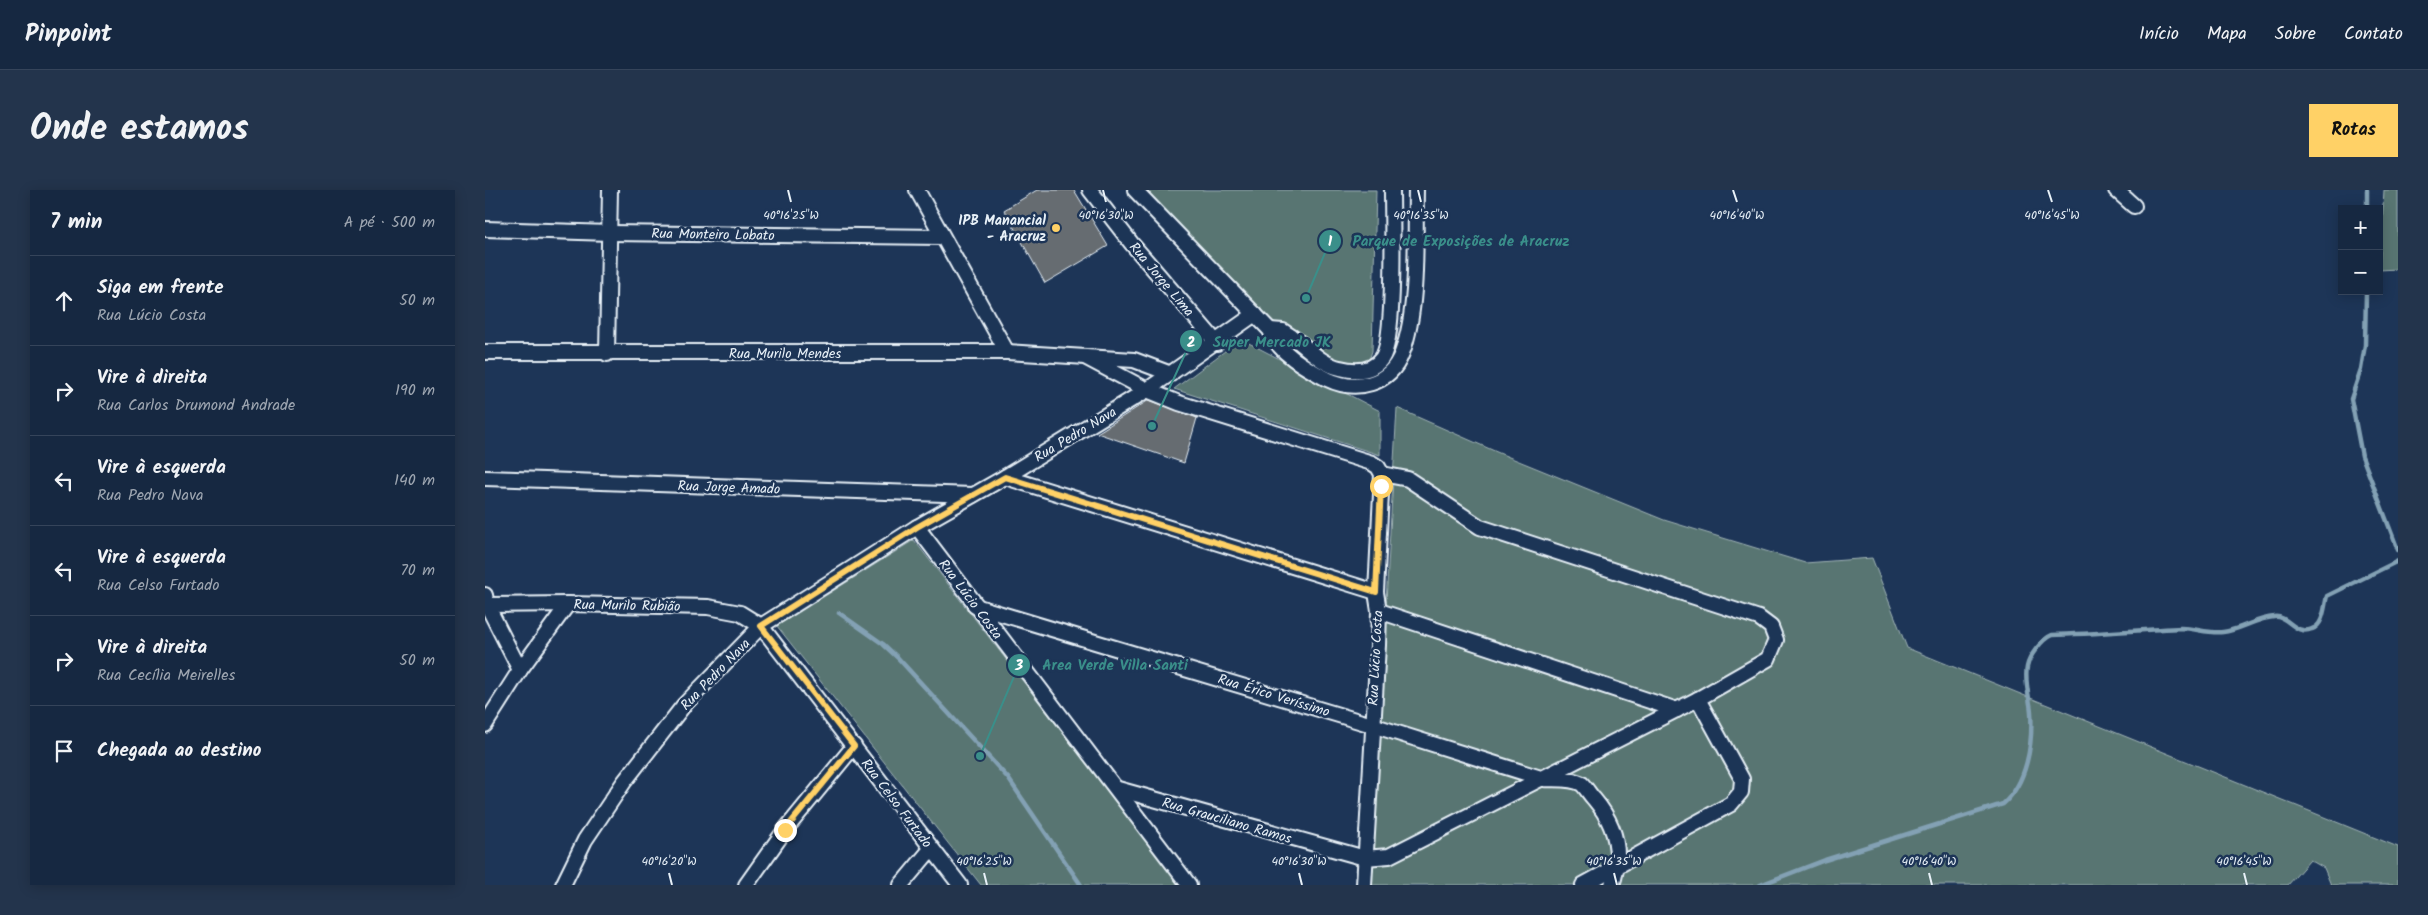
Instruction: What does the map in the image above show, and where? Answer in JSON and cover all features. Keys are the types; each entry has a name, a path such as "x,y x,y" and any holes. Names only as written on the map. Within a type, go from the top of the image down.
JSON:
{"street":[{"path":"607,354 610,190"},
{"path":"917,190 1007,352"},
{"name":"Rua Jorge Lima","path":"1090,190 1132,244 1217,343"},
{"path":"1135,190 1270,330 1278,346 1328,379 1351,387 1361,386 1381,378 1398,361 1403,352 1414,289 1416,190"},
{"path":"1270,330 1283,332 1328,364 1349,370 1370,368 1382,358 1389,340 1392,190"},
{"path":"2116,190 2134,206"},
{"name":"Rua Monteiro Lobato","path":"485,229 609,233 942,237"},
{"name":"Rua Pedro Nava","path":"563,885 585,840 624,782 684,705 761,626 917,527 1005,477 1147,390 1217,343 1255,314"},
{"name":"Rua Murilo Mendes","path":"485,352 607,354 1007,352 1135,360 1171,374"},
{"name":"Rua Murilo Mendes","path":"1085,356 1147,390"},
{"path":"1147,390 1187,406 1372,463 1379,467 1382,474 1407,479 1480,527 1759,618 1771,627 1776,640 1768,659 1698,699 1389,856 1365,858"},
{"name":"Rua Lúcio Costa","path":"1364,885 1379,611 1376,592 1382,474"},
{"path":"1005,477 1376,592"},
{"name":"Rua Jorge Amado","path":"485,478 973,495"},
{"name":"Rua Lúcio Costa","path":"917,527 975,606 1118,789 1189,885"},
{"path":"486,600 520,670"},
{"name":"Rua Murilo Rubião","path":"486,600 708,607 740,613 761,626"},
{"path":"485,725 520,670 568,604"},
{"name":"Rua Érico Veríssimo","path":"975,606 1372,725 1543,779"},
{"path":"1379,611 1677,710"},
{"name":"Rua Celso Furtado","path":"761,626 960,885"},
{"path":"1583,885 1618,868 1731,804 1741,792 1742,779 1698,699"},
{"path":"747,885 785,830 854,746"},
{"path":"1543,779 1571,780 1582,784 1605,812 1618,846 1618,868 1612,885"},
{"name":"Rua Grauciliano Ramos","path":"1118,789 1365,858"},
{"path":"901,885 931,849"}],"green space":[{"path":"1135,190 1376,190 1372,351 1368,363 1352,373 1262,319"},
{"path":"2384,190 2398,190 2398,269 2383,270"},
{"path":"1241,339 1380,411 1380,455 1174,389"},
{"path":"1397,408 1499,453 1664,520 1805,563 1872,558 1907,648 2398,847 2398,885 2331,885 2324,868 2310,860 2288,885 1370,885"},
{"path":"914,540 1180,885 981,885 777,626"}],"building":[{"name":"IPB Manancial - Aracruz","path":"1037,190 1074,190 1108,246 1045,283 1004,210"},
{"path":"1149,400 1197,418 1184,463 1097,433"}],"waterway":[{"path":"2367,190 2367,205"},
{"path":"2366,295 2365,345 2361,369 2351,399 2362,456 2398,550"},
{"path":"1760,885 1825,860 2003,804 2018,785 2027,762 2031,737 2030,707 2026,678 2028,663 2033,653 2048,637 2052,635 2181,628 2223,632 2261,619 2274,617 2284,619 2301,630 2312,629 2321,620 2327,596 2398,561"},
{"path":"839,613 883,644 898,658 1008,778 1081,885"}],"place":[{"name":"IPB Manancial - Aracruz","path":"1056,228"},
{"name":"Parque de Exposições de Aracruz","path":"1306,298"},
{"name":"Super Mercado JK","path":"1152,426"},
{"name":"Area Verde Villa Santi","path":"980,756"}],"route":[{"path":"785,830 854,746 761,626 917,527 1005,477 1376,592 1382,497 1381,486"}]}
